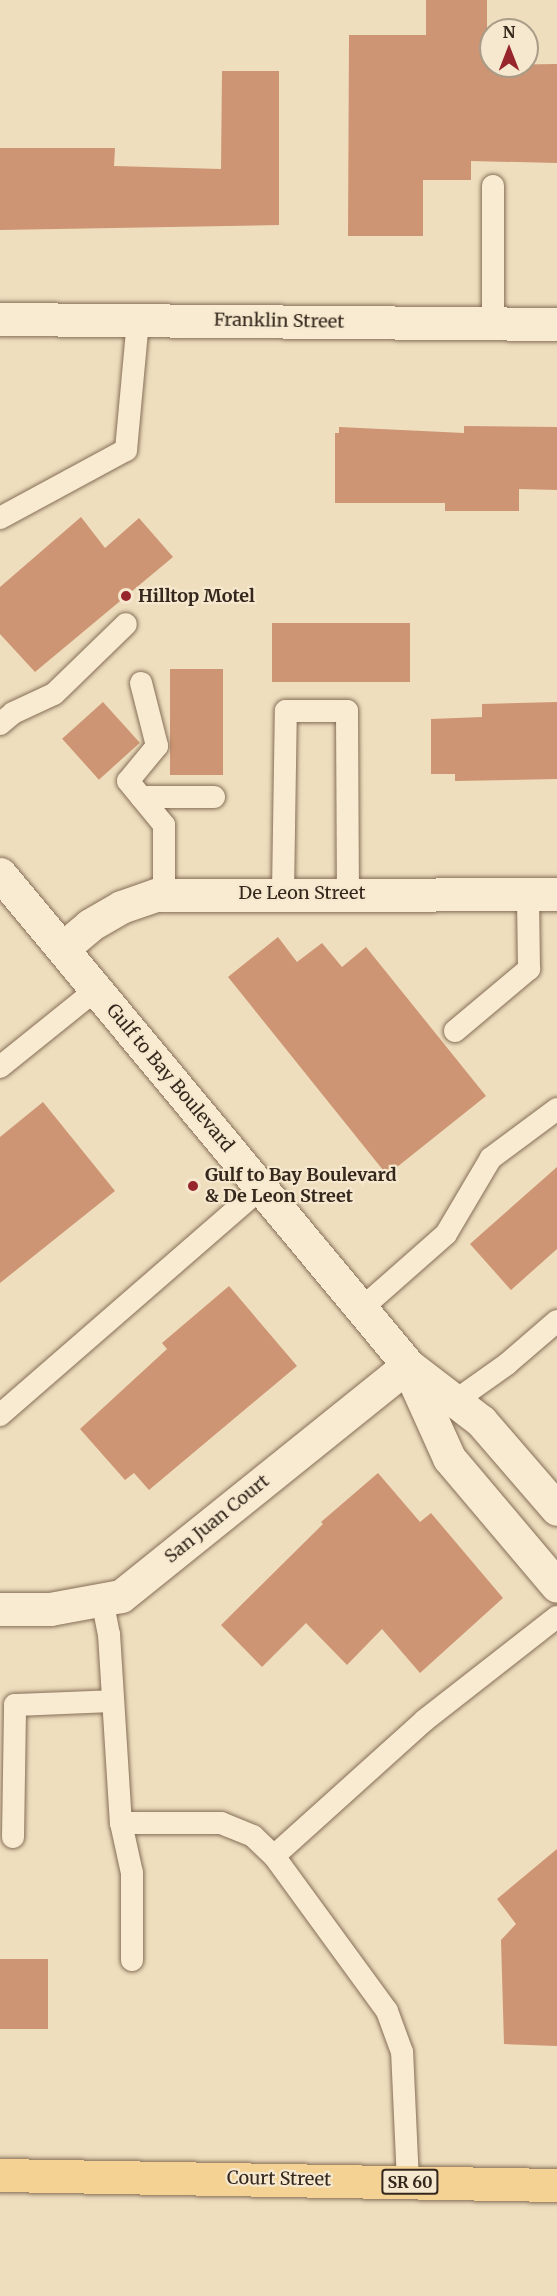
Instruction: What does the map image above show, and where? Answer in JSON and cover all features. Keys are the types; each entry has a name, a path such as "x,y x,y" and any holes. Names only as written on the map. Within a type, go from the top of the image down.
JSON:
{"main road":[{"name":"Court Street","path":"0,2175 557,2185"}],"street":[{"name":"Franklin Street","path":"0,319 557,324"},
{"name":"Gulf to Bay Boulevard","path":"0,874 408,1365 481,1421 557,1509"},
{"name":"De Leon Street","path":"63,948 90,925 120,907 164,895 283,892 543,894"},
{"name":"Gulf to Bay Boulevard","path":"408,1365 449,1458 557,1586"},
{"name":"San Juan Court","path":"0,1609 50,1609 121,1596 408,1365"}],"lane":[{"path":"493,186 493,324"},
{"path":"0,518 126,450 138,320"},
{"path":"0,724 13,713 54,694 126,624"},
{"path":"141,683 157,746 128,781 164,825 164,895"},
{"path":"283,892 286,711 347,711 348,893"},
{"path":"141,797 214,797"},
{"path":"455,1031 529,969 543,894"},
{"path":"0,1067 97,989"},
{"path":"361,1310 446,1234 491,1158 557,1109"},
{"path":"0,1416 261,1188"},
{"path":"455,1401 507,1364 557,1321"},
{"path":"102,1599 113,1701 121,1823 132,1873 132,1960"},
{"path":"274,1856 425,1720 557,1617"},
{"path":"13,1837 15,1705 113,1701"},
{"path":"121,1823 221,1823 253,1836 274,1856 387,2011 402,2052 408,2182"}],"building":[{"path":"426,0 487,0 487,18 479,18 479,78 539,78 539,64 557,64 557,163 471,161 471,180 423,180 423,236 348,236 349,35 426,35"},
{"path":"222,71 279,71 279,225 0,230 0,148 115,148 114,166 221,169"},
{"path":"464,426 557,427 557,490 519,489 519,511 445,511 445,503 335,503 335,433 339,433 339,427 464,433"},
{"name":"Hilltop Motel","path":"81,517 105,548 139,518 173,557 35,672 0,634 0,587"},
{"path":"272,623 410,623 410,682 272,682"},
{"path":"170,669 223,669 223,775 170,775"},
{"path":"103,702 140,743 99,780 62,739"},
{"path":"557,702 557,779 455,781 455,774 431,774 431,719 482,717 482,704"},
{"path":"278,937 297,962 322,943 342,967 366,947 486,1096 387,1175 228,977"},
{"path":"43,1102 115,1191 0,1283 0,1137"},
{"path":"557,1167 557,1249 511,1290 470,1244"},
{"path":"229,1286 297,1366 149,1490 134,1473 125,1480 80,1429 167,1349 162,1343"},
{"path":"378,1473 420,1522 431,1513 503,1598 420,1673 382,1629 347,1665 306,1623 262,1667 221,1625 323,1524 321,1522"},
{"path":"557,1849 557,2046 504,2044 501,1940 516,1924 497,1899"},
{"path":"0,1959 48,1959 48,2029 0,2029"}],"place":[{"name":"Hilltop Motel","path":"126,596"},
{"name":"Gulf to Bay Boulevard & De Leon Street","path":"193,1186"}]}
